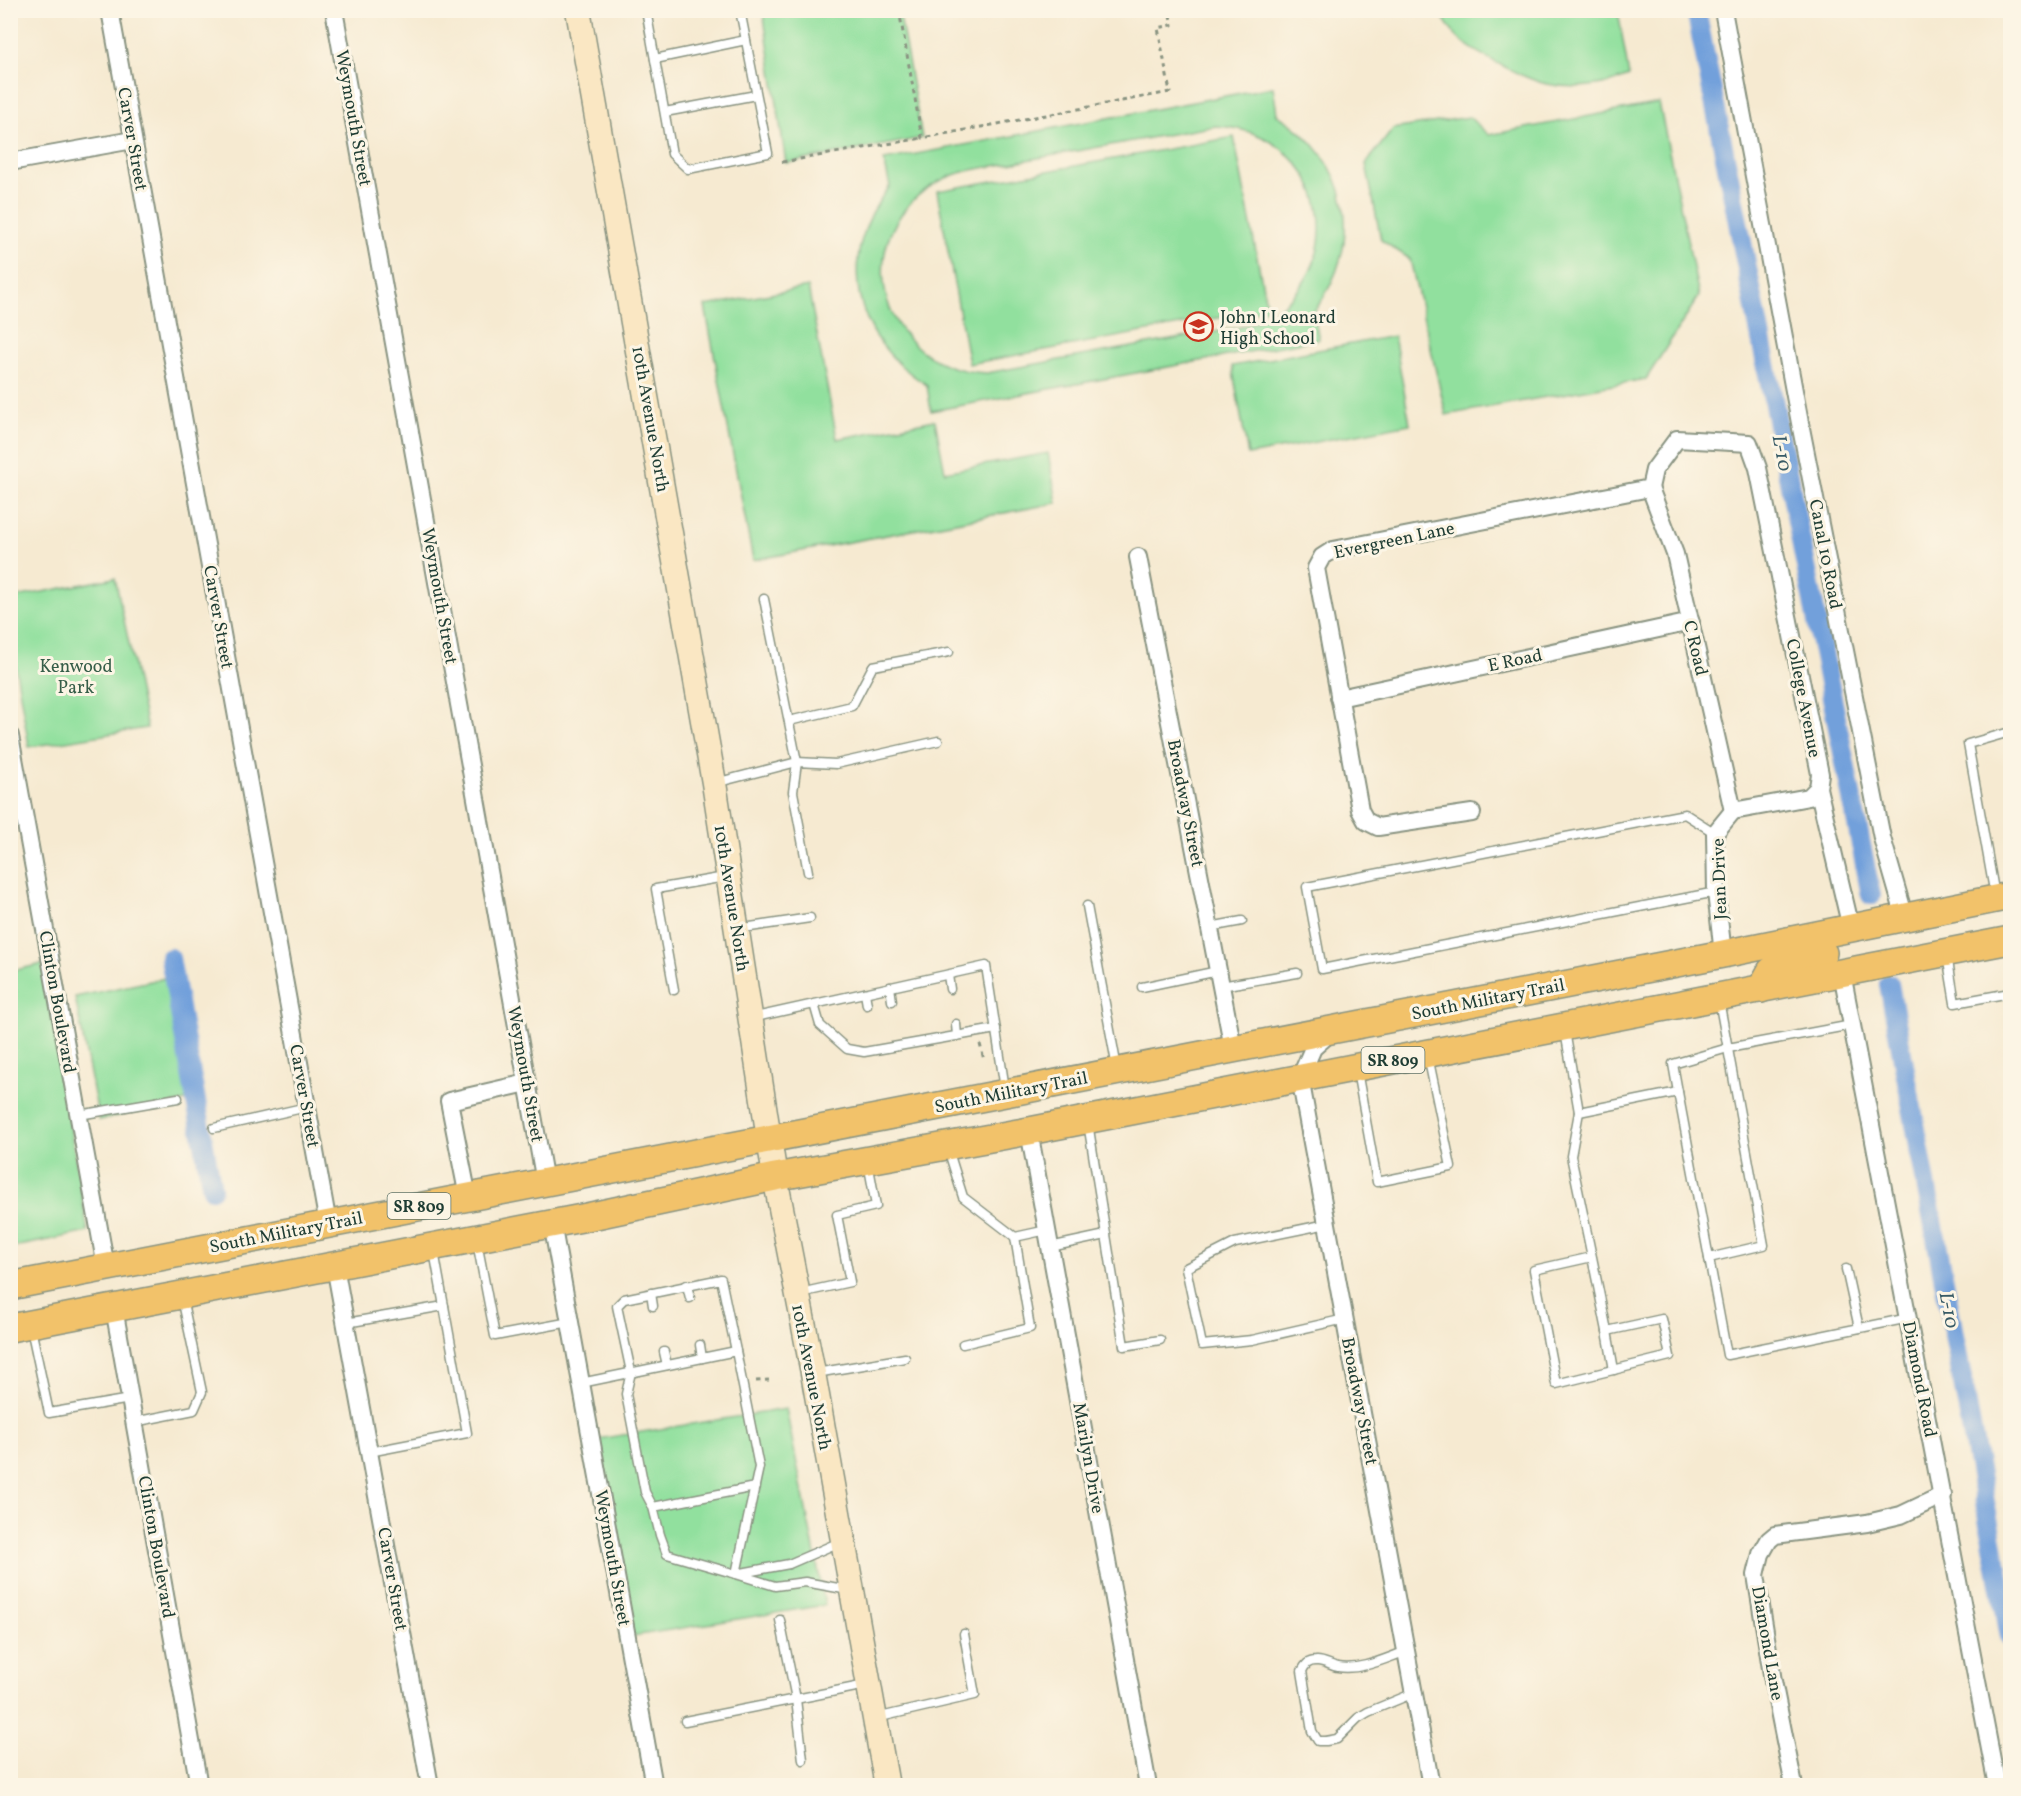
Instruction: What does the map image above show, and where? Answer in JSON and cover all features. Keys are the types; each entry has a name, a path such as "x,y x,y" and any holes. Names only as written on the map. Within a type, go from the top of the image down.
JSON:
{"main road":[{"name":"South Military Trail","path":"10,1286 1724,954 2003,897"},
{"path":"1761,989 1771,970 1788,960 1966,924 2003,897"},
{"name":"SR 809","path":"20,1327 775,1177 1087,1120 2010,940"}],"street":[{"name":"Carver Street","path":"110,10 328,1224"},
{"name":"Weymouth Street","path":"334,10 545,1182"},
{"name":"10th Avenue North","path":"578,10 714,783 775,1177 813,1373 887,1785"},
{"name":"Canal 10 Road","path":"1723,10 1800,423 1880,826 1905,918"},
{"path":"10,162 133,140"},
{"name":"College Avenue","path":"1650,488 1654,470 1677,439 1749,443 1758,468 1820,774 1818,788 1851,928"},
{"name":"C Road","path":"1650,488 1675,554 1733,810"},
{"name":"Evergreen Lane","path":"1472,813 1378,827 1366,821 1360,810 1316,568 1322,557 1333,550 1650,488"},
{"name":"Broadway Street","path":"1138,557 1233,1048"},
{"name":"E Road","path":"1339,698 1690,622"},
{"name":"Clinton Boulevard","path":"10,736 106,1267"},
{"path":"1733,810 1809,797 1818,788"},
{"name":"Jean Drive","path":"1724,954 1716,892 1715,833 1733,810"},
{"name":"Diamond Road","path":"1842,973 1997,1785"},
{"path":"1300,1078 1313,1048 1335,1028"},
{"name":"Broadway Street","path":"1300,1078 1431,1785"},
{"path":"468,1197 449,1101 527,1083"},
{"name":"Marilyn Drive","path":"1029,1131 1148,1785"},
{"name":"Weymouth Street","path":"552,1223 654,1785"},
{"name":"Carver Street","path":"335,1266 430,1785"},
{"name":"Clinton Boulevard","path":"114,1308 199,1785"},
{"name":"Diamond Lane","path":"1794,1785 1773,1681 1756,1575 1761,1554 1769,1540 1775,1535 1867,1523 1901,1515 1943,1495"}],"lane":[{"path":"646,10 672,154 688,169 768,153 740,10"},
{"path":"655,59 746,40"},
{"path":"664,112 756,95"},
{"path":"764,599 797,762 793,792 808,872"},
{"path":"789,721 852,706 873,666 949,652"},
{"path":"2003,897 1968,744 2010,732"},
{"path":"714,783 797,762 836,764 938,741"},
{"path":"1715,833 1685,814 1307,887 1322,969 1716,892"},
{"path":"674,990 656,889 729,876"},
{"path":"1087,906 1118,1071"},
{"path":"737,929 810,918"},
{"path":"1210,927 1242,921"},
{"path":"1946,952 1955,1003 2010,993"},
{"path":"750,1018 986,966 1006,1093"},
{"path":"1142,987 1220,978 1297,973"},
{"path":"948,975 950,989"},
{"path":"890,987 892,1001"},
{"path":"865,993 867,1005"},
{"path":"1709,1258 1764,1245 1718,997"},
{"path":"814,1004 820,1026 847,1049 864,1052 996,1029"},
{"path":"956,1024 957,1036"},
{"path":"1852,1025 1728,1048 1673,1064 1727,1354 1909,1318"},
{"path":"1564,1027 1579,1112 1571,1156 1614,1370"},
{"path":"898,1035 899,1046"},
{"path":"873,1040 874,1050"},
{"path":"1356,1068 1377,1182 1451,1167 1427,1054"},
{"path":"1579,1112 1678,1092"},
{"path":"79,1115 178,1098"},
{"path":"214,1128 307,1107"},
{"path":"1087,1120 1124,1346 1160,1340"},
{"path":"948,1146 963,1197 1015,1236 1030,1328 963,1344"},
{"path":"796,1293 850,1282 837,1215 876,1206 868,1160"},
{"path":"1327,1224 1235,1244 1186,1268 1202,1345 1252,1340 1345,1319"},
{"path":"1015,1236 1047,1230"},
{"path":"1050,1247 1106,1235"},
{"path":"476,1238 495,1336 570,1322"},
{"path":"369,1452 467,1433 433,1246"},
{"path":"1592,1257 1534,1270 1556,1384 1670,1356 1662,1319 1607,1331"},
{"path":"1846,1269 1859,1328"},
{"path":"736,1574 759,1467 721,1279 624,1299 617,1306 631,1372 626,1394 645,1492 653,1508 667,1554 775,1586 805,1582 852,1591"},
{"path":"687,1285 690,1298"},
{"path":"651,1293 653,1306"},
{"path":"134,1422 194,1410 202,1392 182,1295"},
{"path":"346,1323 444,1306"},
{"path":"20,1327 49,1413 130,1399"},
{"path":"700,1346 702,1358"},
{"path":"581,1383 736,1351"},
{"path":"664,1352 667,1365"},
{"path":"813,1373 905,1358"},
{"path":"653,1508 755,1487"},
{"path":"736,1574 789,1563 843,1540"},
{"path":"780,1620 796,1699 803,1760"},
{"path":"875,1718 975,1695 964,1634"},
{"path":"1407,1651 1354,1667 1339,1667 1314,1660 1306,1664 1302,1671 1311,1731 1318,1740 1337,1739 1358,1718 1368,1712 1414,1693"},
{"path":"685,1721 869,1684"}],"path":[{"path":"898,10 922,138"},
{"path":"782,162 1170,92 1158,28 1172,26 1169,10"},
{"path":"756,1381 769,1380"}],"green space":[{"path":"763,11 899,11 922,138 786,163"},
{"path":"1439,11 1618,11 1629,76 1599,85 1578,87 1557,86 1538,81 1500,65 1464,43 1452,31"},
{"path":"1273,87 1276,114 1302,133 1321,154 1335,178 1343,204 1345,231 1341,258 1330,286 1313,313 1319,339 931,411 927,385 902,366 882,344 868,320 859,294 857,268 862,240 872,213 890,186 884,160","holes":["1216,126 1258,135 1290,156 1310,184 1320,217 1317,251 1303,284 1276,310 1237,328 987,373 945,364 914,344 893,316 884,282 886,248 900,216 927,189 966,171"]},
{"path":"1659,103 1699,296 1646,379 1446,415 1410,259 1381,240 1366,164 1393,129 1469,117 1489,135"},
{"path":"1234,137 1267,309 969,364 937,191"},
{"path":"808,287 837,439 935,420 945,472 1048,453 1057,503 753,560 705,306"},
{"path":"1394,336 1410,424 1248,455 1232,366"},
{"name":"Kenwood Park","path":"115,578 147,728 29,747 11,640 11,598"},
{"path":"43,964 88,1232 14,1247 10,1226 11,971"},
{"path":"170,977 195,1099 99,1120 75,997"},
{"path":"786,1409 825,1605 627,1637 591,1440"}],"waterway":[{"name":"L-10","path":"1696,10 1871,895"},
{"path":"170,958 212,1189"},
{"name":"L-10","path":"1889,984 2010,1637"}],"place":[{"name":"John I Leonard High School","path":"1199,327"}]}
